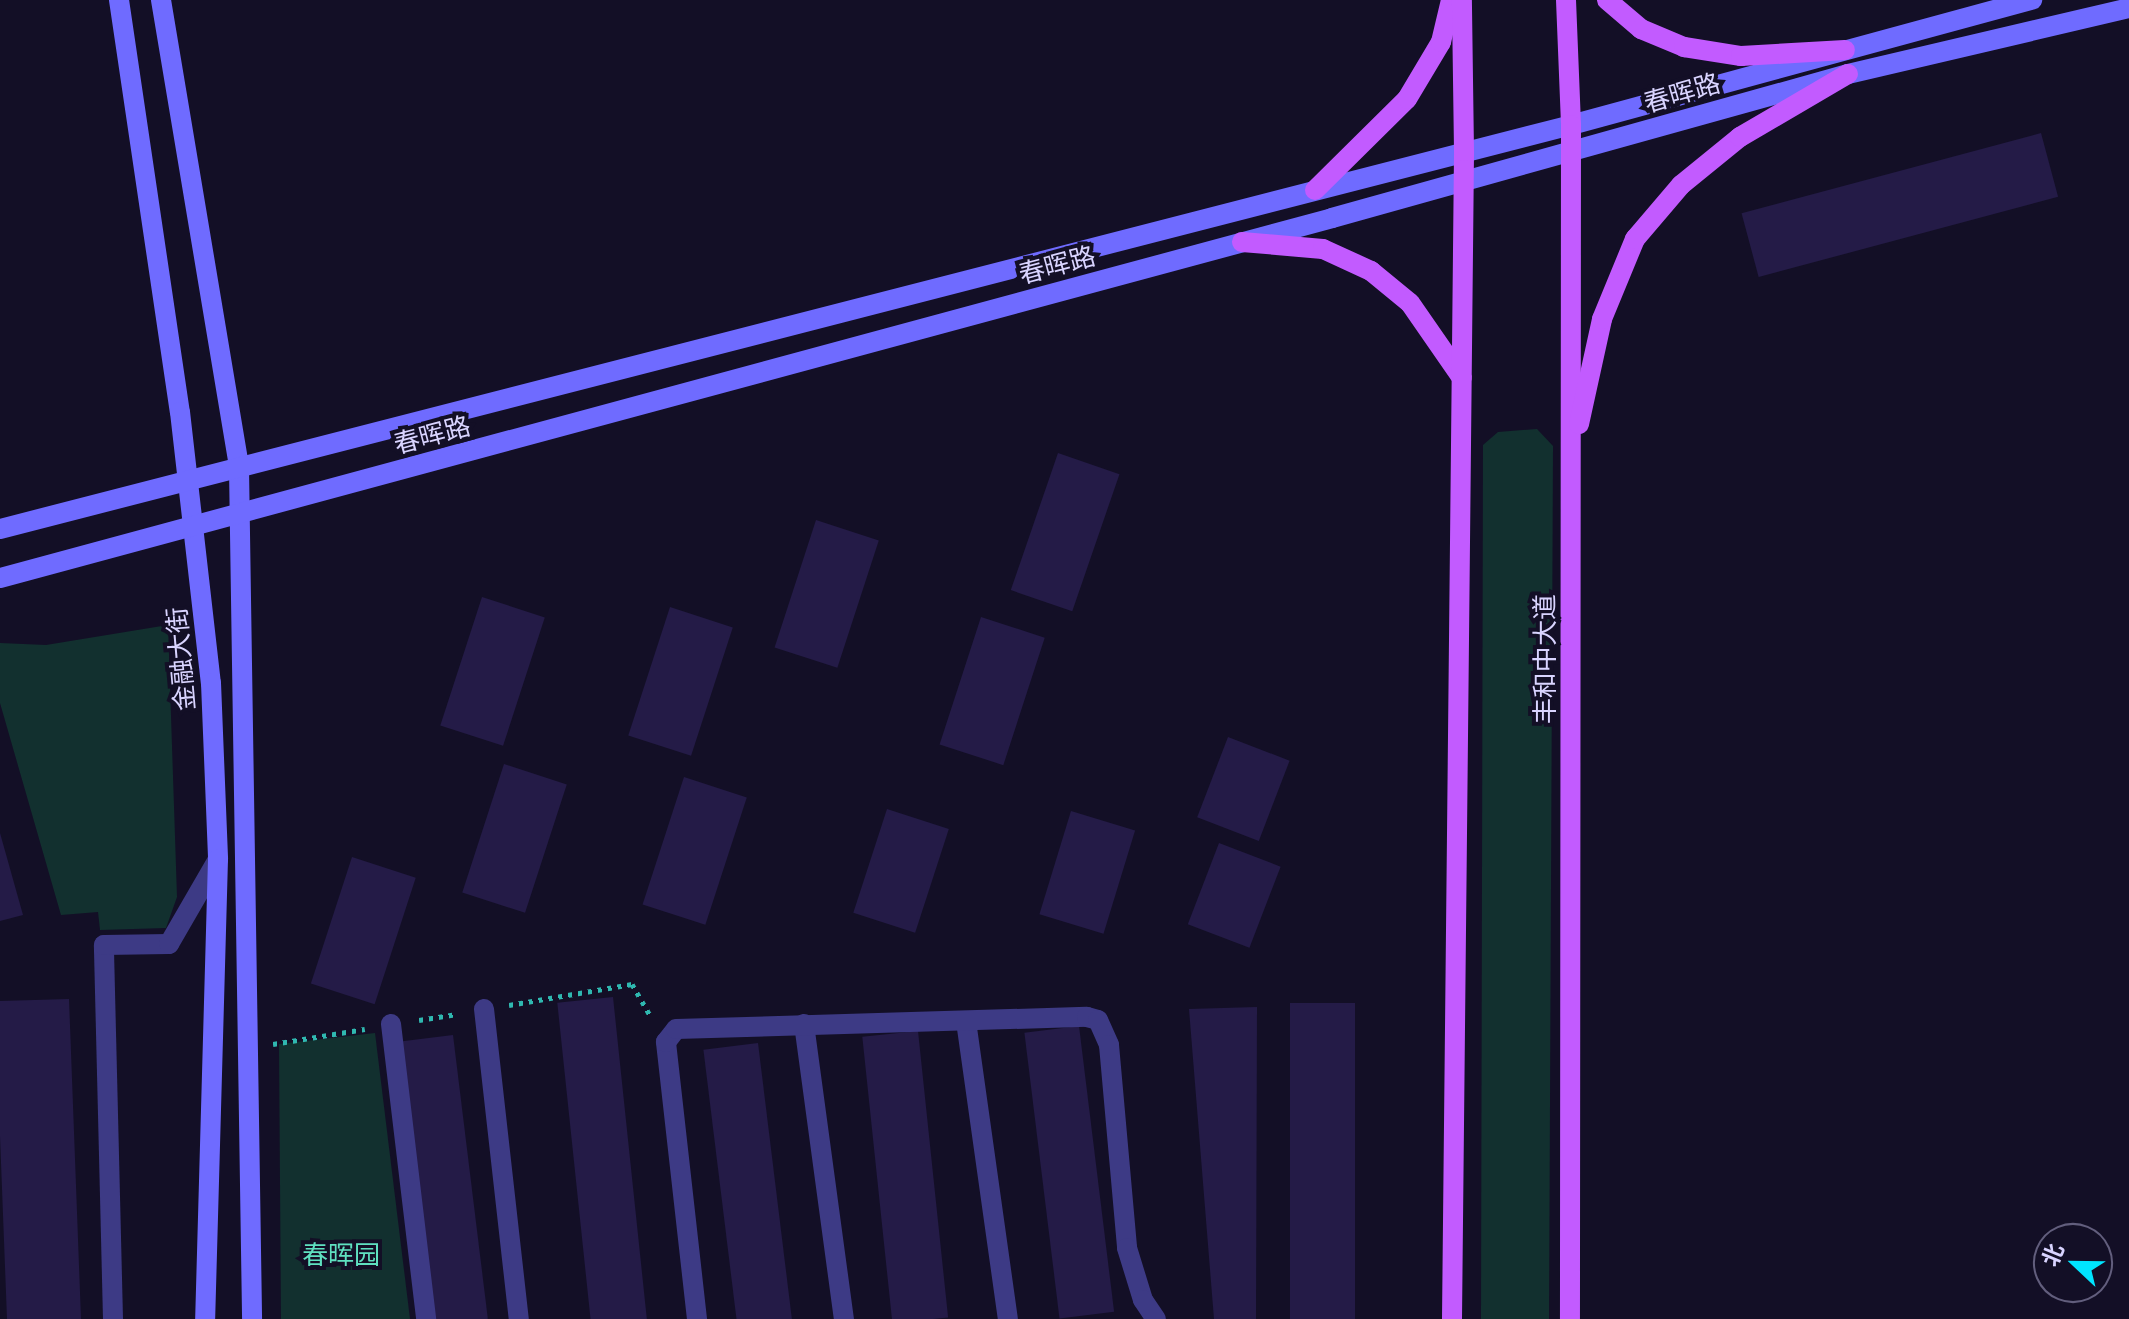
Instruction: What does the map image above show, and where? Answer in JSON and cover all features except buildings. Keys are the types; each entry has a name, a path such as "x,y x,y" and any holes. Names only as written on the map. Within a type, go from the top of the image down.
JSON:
{"main road":[{"path":"1315,190 1407,99 1441,42 1451,0"},
{"path":"1452,1319 1464,181 1462,0"},
{"name":"丰和中大道","path":"1566,0 1571,125 1570,1319"},
{"path":"1607,0 1641,29 1684,47 1741,56 1845,50"},
{"path":"1571,463 1602,319 1635,239 1681,185 1740,137 1848,74"},
{"path":"1242,242 1323,249 1371,271 1410,303 1462,378"}],"street":[{"name":"金融大街","path":"119,0 180,412 211,683 218,859 205,1319"},
{"path":"161,0 239,468 252,1319"},
{"name":"春晖路","path":"0,529 1571,125 2032,0"},
{"name":"春晖路","path":"0,578 1242,242 1848,74 2129,8"},
{"path":"113,1319 104,945 169,944 218,859"},
{"path":"484,1009 519,1319"},
{"path":"697,1319 666,1042 676,1029 1098,1020 1109,1045 1113,1073 1127,1248 1143,1300 1156,1319"},
{"path":"966,1021 1008,1319"},
{"path":"391,1024 426,1319"},
{"path":"804,1024 844,1319"}],"green space":[{"path":"1537,429 1553,446 1549,1319 1481,1319 1483,445 1498,432"},
{"path":"168,625 177,897 166,928 100,930 98,912 61,915 0,703 0,643 46,645"},
{"name":"春晖园","path":"375,1033 410,1319 281,1319 279,1044"}]}
